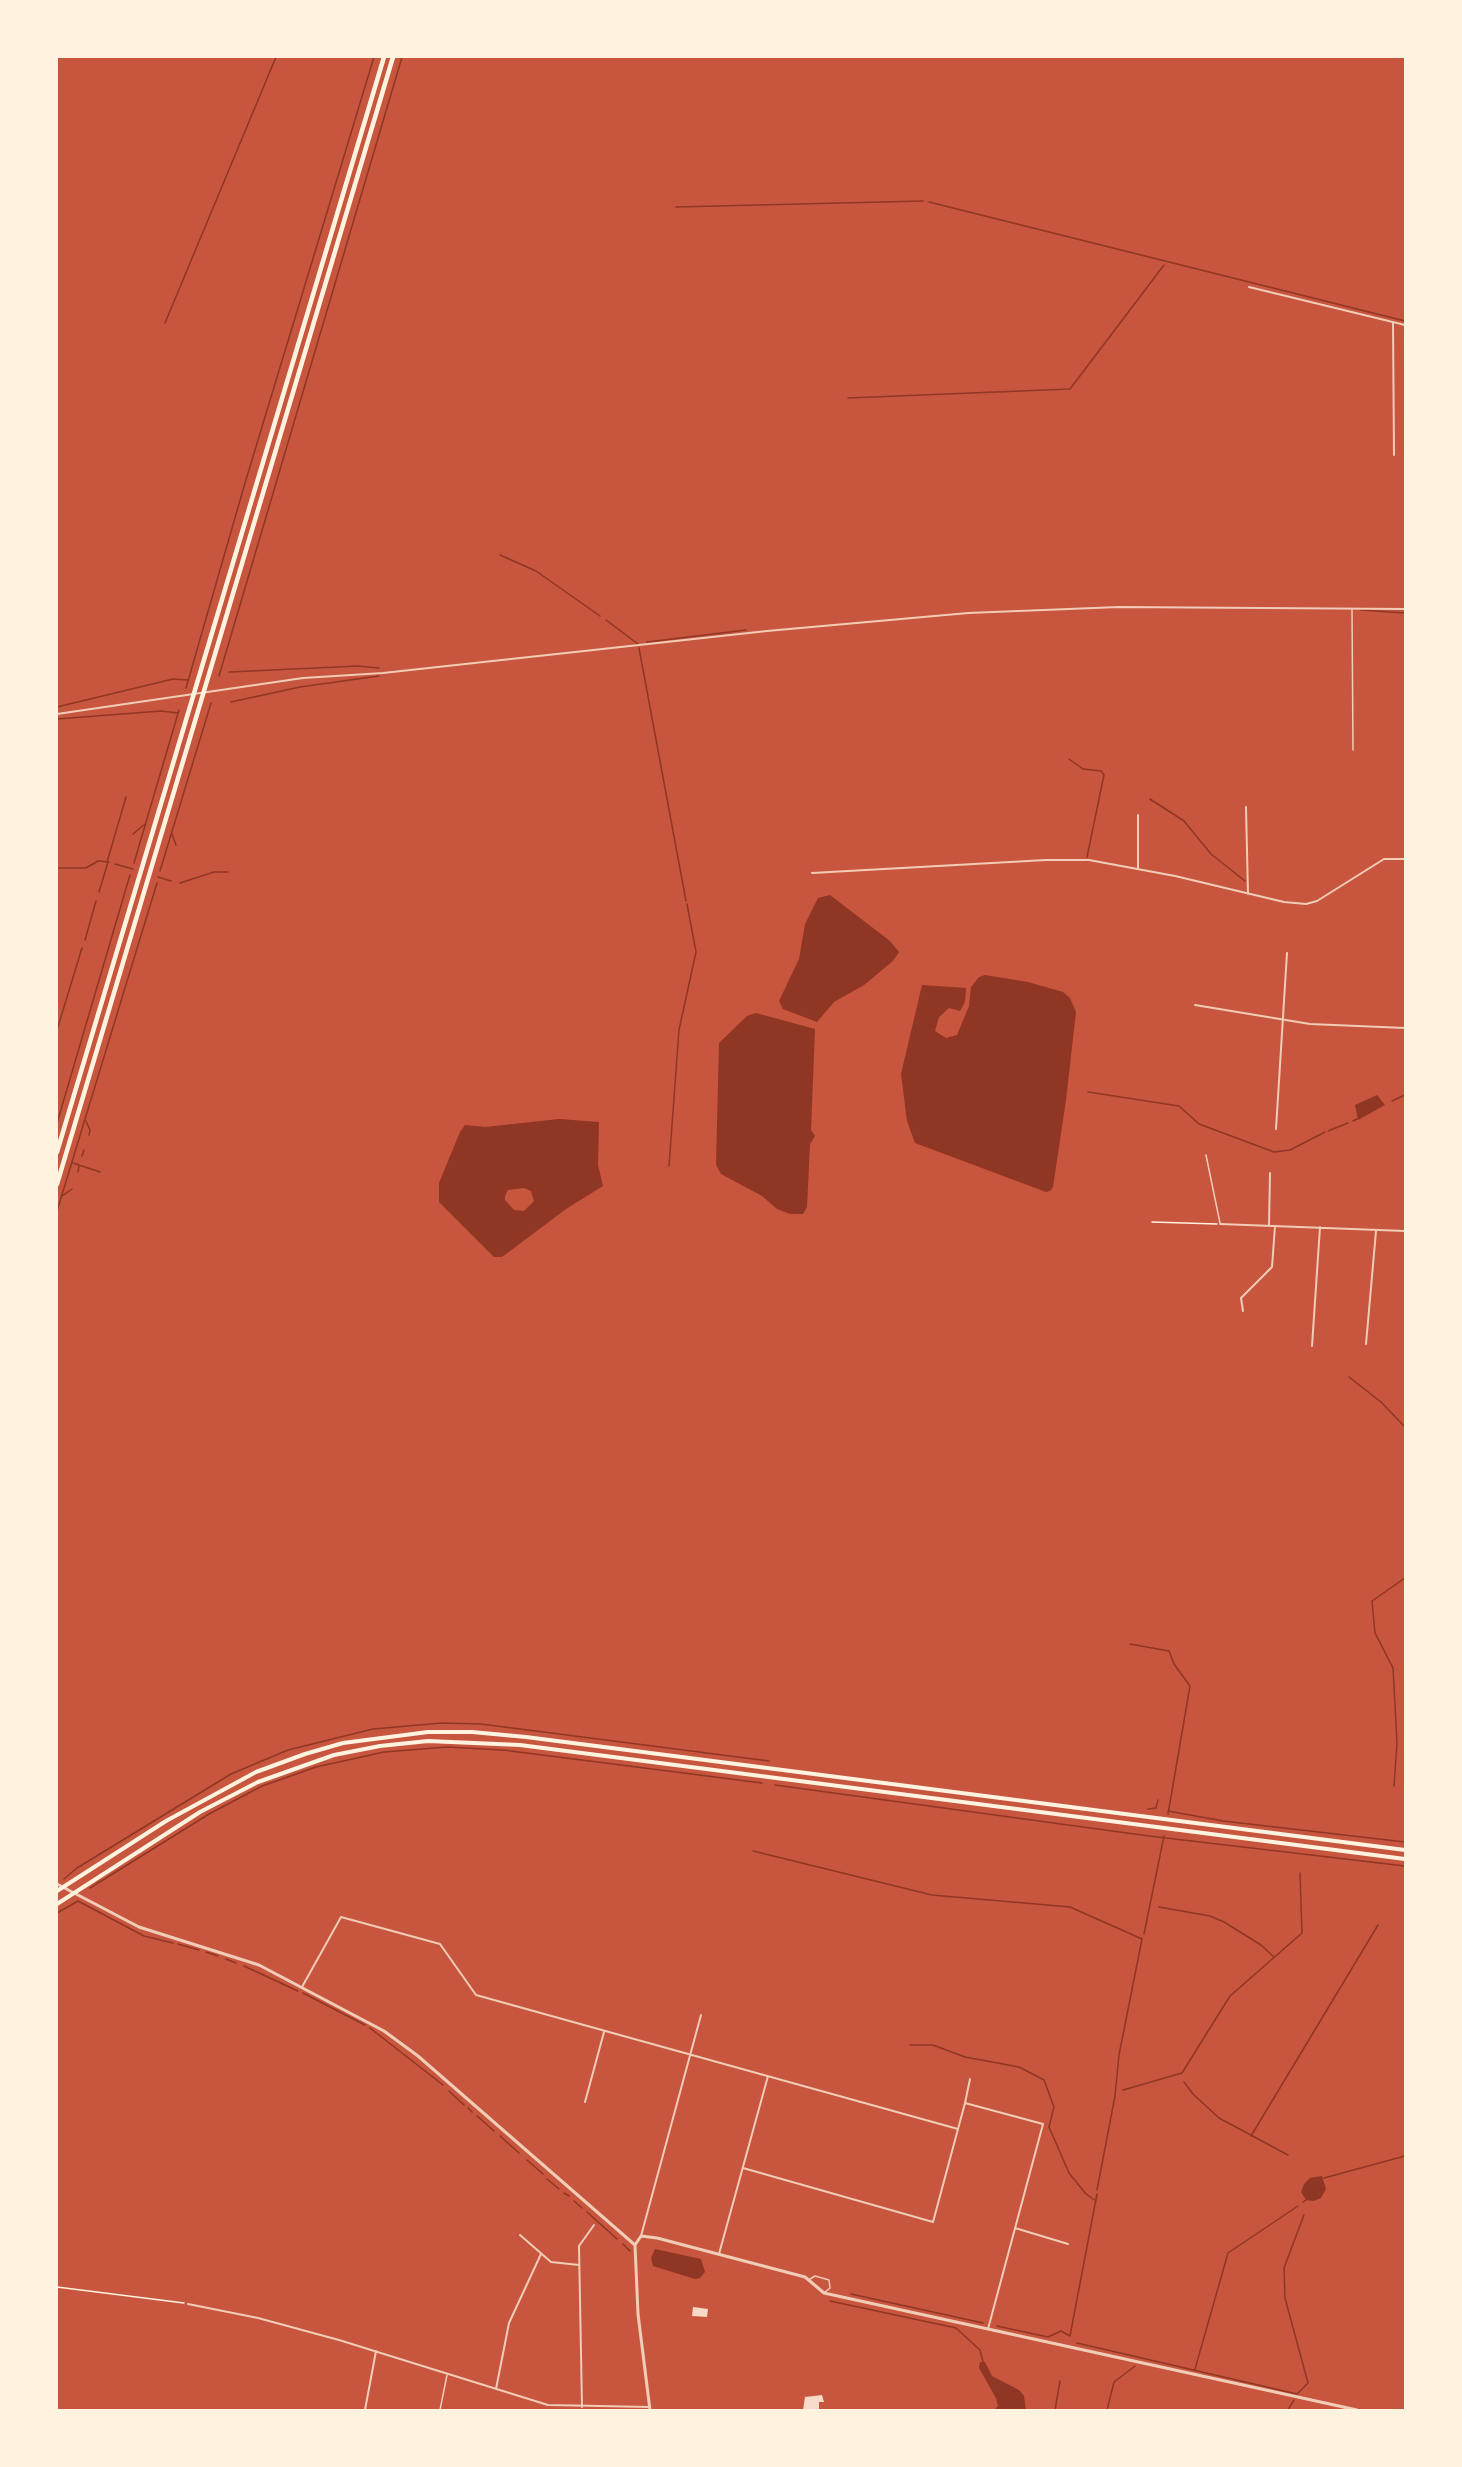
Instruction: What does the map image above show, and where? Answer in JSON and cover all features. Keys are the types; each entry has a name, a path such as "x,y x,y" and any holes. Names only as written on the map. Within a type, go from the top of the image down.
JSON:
{"highway":[{"path":"57,1152 384,57"},
{"path":"57,1184 393,57"}],"main road":[{"path":"57,1891 166,1821 256,1772 305,1754 357,1740 444,1731 526,1737 1405,1850"},
{"path":"57,1904 200,1812 268,1777 352,1751 435,1741 520,1745 1405,1859"}],"street":[{"path":"1249,287 1405,325"},
{"path":"1393,322 1394,455"},
{"path":"57,714 303,678 383,673 767,631 1043,609 1405,609"},
{"path":"1246,807 1248,894"},
{"path":"1137,815 1138,869"},
{"path":"812,873 1046,860 1089,860 1284,902 1311,903 1384,859 1405,859"},
{"path":"1276,1129 1281,1020 1287,953"},
{"path":"1195,1005 1281,1020 1342,1026 1405,1028"},
{"path":"1269,1226 1270,1173"},
{"path":"1220,1224 1405,1231"},
{"path":"1243,1311 1241,1298 1272,1267 1275,1226"},
{"path":"1312,1346 1320,1227"},
{"path":"1366,1344 1376,1231"},
{"path":"57,1884 139,1928 259,1965 380,2029 409,2050 635,2245"},
{"path":"302,1987 341,1917 441,1944 476,1995 958,2129"},
{"path":"188,2304 258,2318 376,2351 549,2405 650,2409 639,2325 635,2245 641,2236 701,2015"},
{"path":"585,2102 604,2032"},
{"path":"719,2254 768,2076"},
{"path":"743,2168 933,2222 970,2079"},
{"path":"965,2103 1043,2124 988,2329"},
{"path":"582,2407 580,2242 594,2225"},
{"path":"1015,2228 1068,2244"},
{"path":"520,2235 541,2254 558,2265 579,2265"},
{"path":"641,2236 810,2279 824,2293 1357,2410"},
{"path":"496,2389 509,2323 541,2254"},
{"path":"365,2410 376,2351"}],"lane":[{"path":"1352,608 1353,750"},
{"path":"1206,1155 1220,1224"},
{"path":"810,2279 815,2276 829,2280 830,2288 824,2293"},
{"path":"440,2410 448,2374"}],"path":[{"path":"1152,1222 1220,1224"},
{"path":"57,2287 188,2304"}],"shaded area":[{"path":"830,895 890,941 899,952 893,961 864,985 834,1002 817,1022 783,1009 779,1001 799,959 805,924 818,898"},
{"path":"985,975 1028,982 1063,992 1070,998 1076,1012 1066,1100 1053,1187 1050,1191 1046,1192 915,1143 907,1121 901,1074 922,985 966,988 965,1002 960,1011 949,1008 939,1017 935,1031 946,1038 957,1035 969,1006 971,987 979,977"},
{"path":"756,1013 815,1029 811,1130 815,1136 810,1144 807,1207 803,1214 790,1214 777,1209 762,1196 721,1174 716,1165 719,1043 747,1016"},
{"path":"1377,1095 1385,1105 1358,1120 1355,1105"},
{"path":"559,1119 599,1122 598,1165 603,1186 566,1209 502,1257 494,1257 439,1202 439,1183 460,1132 465,1125 485,1127","holes":["524,1188 531,1191 534,1201 524,1211 514,1210 505,1200 508,1190"]},
{"path":"1322,2176 1326,2189 1321,2198 1314,2201 1306,2200 1301,2192 1304,2184 1310,2178"},
{"path":"655,2249 701,2259 705,2272 700,2278 695,2279 653,2266 651,2258"},
{"path":"980,2362 985,2362 992,2376 1019,2390 1024,2396 1026,2410 994,2410 998,2406 996,2398 979,2368"}],"building":[{"path":"693,2307 708,2309 707,2317 692,2316"},
{"path":"822,2395 824,2402 819,2402 819,2410 803,2410 805,2397"}],"waterway":[{"path":"165,323 276,57"},
{"path":"186,688 245,483 374,57"},
{"path":"219,676 402,57"},
{"path":"676,207 923,201"},
{"path":"929,202 1405,321"},
{"path":"848,398 1070,389 1164,265"},
{"path":"500,555 536,571 600,616"},
{"path":"1361,610 1405,613"},
{"path":"606,620 638,644"},
{"path":"647,642 746,630"},
{"path":"639,648 686,901"},
{"path":"229,672 358,666 379,668"},
{"path":"231,702 300,687 379,676"},
{"path":"57,707 173,679 188,680"},
{"path":"160,871 211,703"},
{"path":"134,863 179,710"},
{"path":"57,719 161,711 178,713"},
{"path":"1069,759 1083,769 1101,771 1104,775 1087,857"},
{"path":"107,862 126,797"},
{"path":"1150,799 1184,821 1211,854 1245,881"},
{"path":"133,834 145,824"},
{"path":"172,834 176,845"},
{"path":"57,868 86,868 98,861 109,862"},
{"path":"99,892 108,862"},
{"path":"115,864 133,869"},
{"path":"180,883 214,872 228,872"},
{"path":"57,1123 130,875"},
{"path":"158,877 171,881"},
{"path":"57,1211 157,883"},
{"path":"85,940 96,901"},
{"path":"669,1166 679,1030 696,952 687,904"},
{"path":"57,1030 82,948"},
{"path":"1088,1092 1179,1106 1199,1124 1274,1152 1290,1150 1325,1132"},
{"path":"1392,1101 1405,1095"},
{"path":"1353,1121 1357,1119"},
{"path":"86,1121 90,1130 89,1135"},
{"path":"1328,1131 1348,1123"},
{"path":"82,1156 84,1150"},
{"path":"73,1163 100,1172"},
{"path":"78,1172 79,1166"},
{"path":"62,1196 72,1189"},
{"path":"1349,1377 1381,1402 1405,1427"},
{"path":"1394,1786 1397,1743 1393,1668 1375,1633 1372,1601 1405,1578"},
{"path":"1130,1644 1169,1651 1174,1664 1190,1686 1168,1814"},
{"path":"64,1879 77,1868 231,1774 288,1750 373,1729 442,1723 481,1724 769,1761"},
{"path":"90,1888 209,1814 262,1786 316,1767 384,1752 447,1747 503,1750 762,1783"},
{"path":"775,1785 1149,1836 1405,1866"},
{"path":"1148,1809 1156,1808 1158,1800"},
{"path":"1168,1811 1223,1821 1405,1842"},
{"path":"1144,1934 1164,1836"},
{"path":"753,1851 932,1895 1070,1907 1142,1939 1119,2055 1115,2096 1097,2190"},
{"path":"1123,2090 1182,2073 1230,1996 1302,1933 1300,1873"},
{"path":"57,1913 78,1901 144,1936 173,1943"},
{"path":"1159,1907 1210,1916 1224,1922 1261,1945 1274,1957"},
{"path":"1251,2136 1378,1925"},
{"path":"178,1944 199,1950"},
{"path":"206,1952 218,1956"},
{"path":"226,1959 236,1963"},
{"path":"244,1966 298,1991"},
{"path":"303,1993 365,2025"},
{"path":"370,2028 443,2085"},
{"path":"910,2045 933,2045 965,2057 1019,2067 1044,2080 1054,2107 1049,2127 1069,2173 1086,2194 1096,2201"},
{"path":"1184,2082 1193,2094 1219,2118 1288,2155"},
{"path":"449,2091 464,2105"},
{"path":"468,2108 472,2112"},
{"path":"477,2116 494,2131"},
{"path":"500,2136 519,2153"},
{"path":"1324,2178 1405,2156"},
{"path":"527,2160 543,2174"},
{"path":"547,2179 559,2189"},
{"path":"564,2193 569,2196"},
{"path":"997,2326 1048,2337 1061,2331 1070,2336 1097,2194"},
{"path":"574,2201 582,2208"},
{"path":"1195,2369 1228,2253 1298,2206"},
{"path":"587,2212 617,2239"},
{"path":"1077,2343 1297,2394 1308,2383 1285,2298 1284,2268 1304,2215"},
{"path":"623,2244 630,2251"},
{"path":"851,2294 983,2323"},
{"path":"830,2301 956,2328 980,2350 983,2362"},
{"path":"1107,2410 1114,2382 1135,2366"},
{"path":"1055,2410 1060,2381"},
{"path":"1288,2410 1294,2400"}]}
